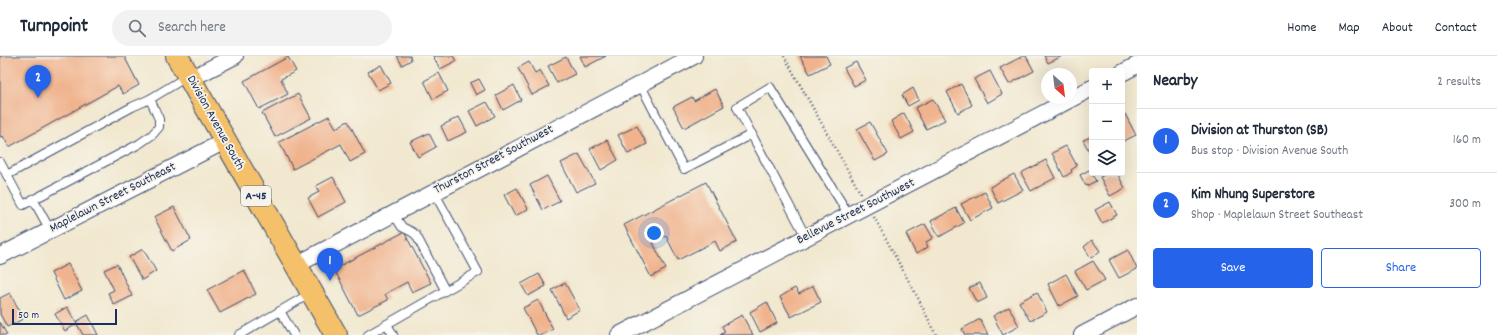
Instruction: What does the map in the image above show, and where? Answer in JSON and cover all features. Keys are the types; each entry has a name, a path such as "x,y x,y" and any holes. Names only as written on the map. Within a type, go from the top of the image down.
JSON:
{"main road":[{"name":"Division Avenue South","path":"177,56 336,335"}],"street":[{"path":"189,78 235,56"},
{"name":"Thurston Street Southwest","path":"296,265 694,56"},
{"path":"1125,71 1137,65"},
{"name":"Bellevue Street Southwest","path":"619,335 1089,90"},
{"name":"Maplelawn Street Southeast","path":"0,256 225,141"},
{"path":"1082,335 1137,306"}],"lane":[{"path":"7,175 132,106 150,100 189,78"},
{"path":"640,84 684,169 752,134"},
{"path":"806,237 738,107 770,87 849,215"},
{"path":"0,162 23,205 140,144 152,135 159,127 159,119 150,100"},
{"path":"368,335 478,272 434,192"},
{"path":"33,199 50,230"},
{"path":"394,213 402,227 416,235 445,290"},
{"path":"239,335 311,292"},
{"path":"280,311 294,335"},
{"path":"387,324 393,335"}],"building":[{"path":"0,56 124,56 139,85 123,94 118,86 9,147 3,136 0,137"},
{"path":"397,56 410,56 411,60 402,65"},
{"path":"433,56 453,56 456,61 440,69"},
{"path":"580,56 606,56 585,67"},
{"path":"800,56 826,56 830,64 810,74"},
{"path":"1023,56 1026,56 1034,71 1009,84 1000,68"},
{"path":"1044,56 1062,56 1048,63"},
{"path":"288,57 296,71 281,79 288,94 259,109 244,81"},
{"path":"566,57 575,74 557,83 548,66"},
{"path":"529,62 535,73 540,70 549,86 532,95 518,68"},
{"path":"856,62 866,80 854,86 844,68"},
{"path":"381,65 391,83 378,90 368,72"},
{"path":"990,71 1002,94 987,103 974,79"},
{"path":"439,73 448,91 433,99 424,81"},
{"path":"479,79 485,90 476,95 470,83"},
{"path":"961,84 972,105 958,113 947,92"},
{"path":"514,85 521,100 503,110 496,95"},
{"path":"913,88 919,100 908,106 902,95"},
{"path":"715,89 724,106 684,128 673,107 692,97 694,101"},
{"path":"298,94 311,118 275,137 262,113"},
{"path":"933,99 945,120 926,129 915,108"},
{"path":"487,102 495,116 477,126 469,111"},
{"path":"904,113 914,132 901,139 891,121"},
{"path":"1125,114 1136,135 1125,140"},
{"path":"329,116 336,128 348,121 365,154 350,162 341,144 293,169 279,142"},
{"path":"459,117 467,132 448,141 441,126"},
{"path":"870,122 888,154 875,161 857,129"},
{"path":"637,126 647,144 628,154 618,135"},
{"path":"429,133 436,147 418,157 410,142"},
{"path":"1089,137 1089,151 1083,140"},
{"path":"607,140 618,160 601,170 590,149"},
{"path":"1066,146 1077,166 1071,170 1072,172 1064,177 1052,153"},
{"path":"579,154 595,183 576,192 561,163"},
{"path":"1046,160 1055,178 1031,191 1021,173"},
{"path":"1089,170 1089,176 1093,176 1096,181 1086,186 1080,175"},
{"path":"1014,174 1023,190 998,203 990,187"},
{"path":"547,176 560,201 543,210 530,185"},
{"path":"1119,176 1125,188 1110,196 1100,177"},
{"path":"333,177 346,202 318,217 308,198 319,192 316,186"},
{"path":"706,182 737,242 720,251 715,241 678,260 666,236 653,243 666,269 651,277 624,225"},
{"path":"517,188 528,209 515,216 504,195"},
{"path":"985,192 993,208 970,220 961,204"},
{"path":"1110,202 1117,215 1102,223 1095,210"},
{"path":"174,207 191,240 172,251 154,217"},
{"path":"956,208 964,223 939,237 931,221"},
{"path":"925,224 933,238 926,242 928,247 916,254 906,234"},
{"path":"404,232 431,283 412,292 407,282 385,294 388,300 358,315 334,269"},
{"path":"1092,240 1100,251 1091,258 1084,247"},
{"path":"143,249 156,271 142,280 129,257"},
{"path":"1128,250 1137,269 1119,278 1109,260"},
{"path":"1093,261 1105,280 1086,290 1075,271"},
{"path":"68,264 82,291 64,300 51,273"},
{"path":"117,264 132,296 114,305 108,293 114,290 104,270"},
{"path":"244,270 256,294 220,313 207,290"},
{"path":"539,274 546,286 528,296 521,284"},
{"path":"1066,274 1078,296 1059,306 1048,284"},
{"path":"565,283 580,310 566,318 552,290"},
{"path":"980,283 987,298 977,303 969,288"},
{"path":"813,286 821,302 791,317 780,297 795,288 799,294"},
{"path":"1037,292 1047,312 1030,321 1019,302"},
{"path":"10,293 23,319 7,327 0,314 0,298"},
{"path":"538,300 553,329 542,335 537,335 523,308"},
{"path":"767,302 777,323 760,332 750,312"},
{"path":"67,307 77,324 65,331 55,314"},
{"path":"1009,307 1019,326 1003,335 993,316"},
{"path":"88,315 98,335 83,335 76,322"},
{"path":"742,315 753,335 720,335 725,332 722,326"},
{"path":"980,319 988,335 965,335 962,329"},
{"path":"0,322 7,335 0,335"}],"place":[{"name":"Kim Nhung Superstore","path":"38,98"},
{"name":"Division at Thurston (SB)","path":"330,281"}]}
